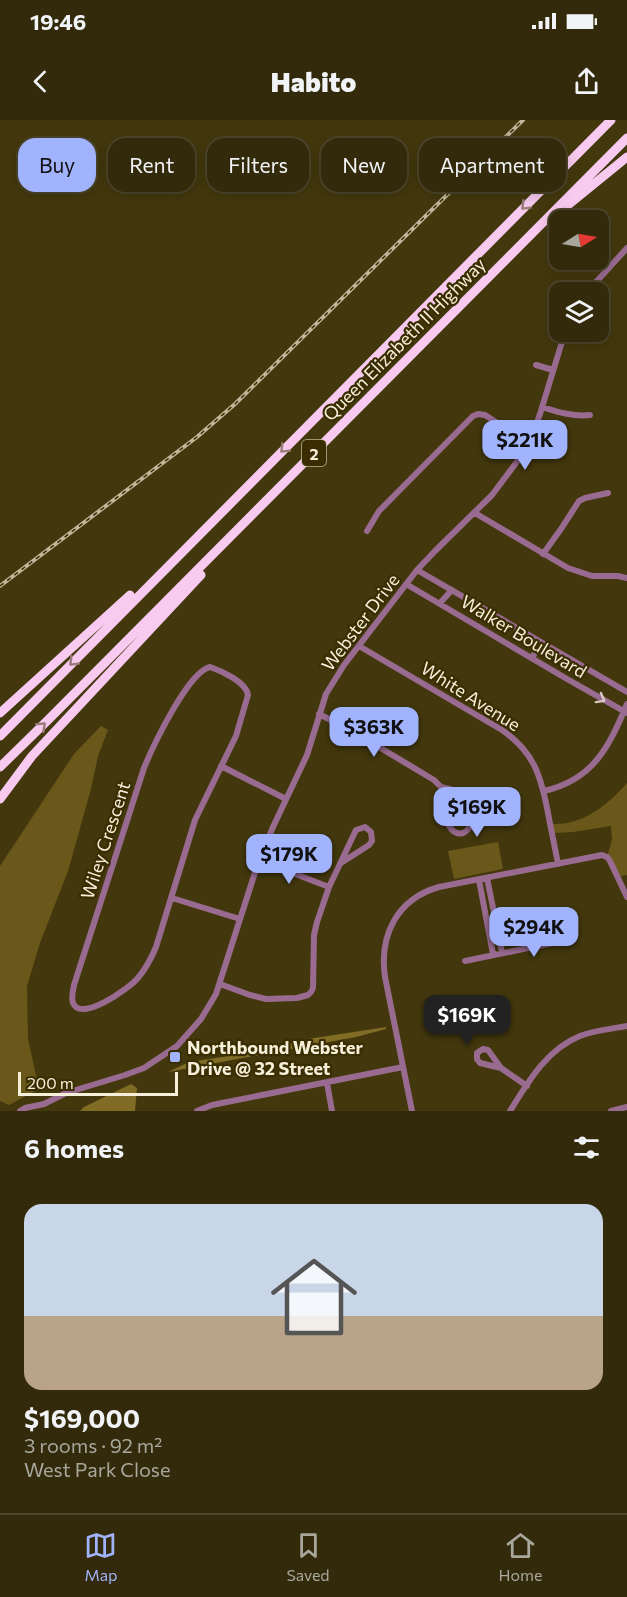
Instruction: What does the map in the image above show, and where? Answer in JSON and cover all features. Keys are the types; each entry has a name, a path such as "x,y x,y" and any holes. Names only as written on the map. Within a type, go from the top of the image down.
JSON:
{"highway":[{"name":"Queen Elizabeth II Highway","path":"0,736 611,120"},
{"name":"Queen Elizabeth II Highway","path":"0,767 627,138"},
{"path":"528,237 627,157"},
{"path":"0,799 32,756 240,534 270,497"},
{"path":"0,713 216,516"}],"street":[{"path":"596,282 627,248"},
{"name":"Webster Drive","path":"20,1111 44,1104 66,1093 125,1076 144,1068 177,1046 195,1028 210,1007 220,984 259,860 307,755 326,694 344,665 417,570 502,484 519,459 542,407 562,342"},
{"path":"536,365 553,370"},
{"path":"542,407 571,415 590,415"},
{"path":"367,531 379,511 473,416 478,414 484,416 528,443"},
{"path":"543,554 579,501 608,493"},
{"path":"475,513 568,568 585,574 627,578"},
{"name":"Walker Boulevard","path":"417,570 627,692"},
{"name":"Walker Boulevard","path":"406,584 532,657 567,680 626,712"},
{"path":"440,603 452,590"},
{"path":"532,657 541,642"},
{"name":"White Avenue","path":"359,646 510,735 522,747 534,763 540,777 558,864"},
{"name":"Wiley Crescent","path":"210,667 244,685 248,693 238,731 221,766 195,820 156,947 147,966 126,989 114,998 83,1009 75,1006 72,1002 74,985 81,958 148,759 160,731 175,706 201,671 210,667"},
{"path":"544,791 571,782 592,766 609,744 626,712 627,704"},
{"path":"319,714 428,776 441,788 449,826 456,832 467,831 473,820 467,801 454,789 441,788"},
{"path":"221,766 286,799"},
{"path":"220,984 262,999 297,998 311,992 314,935 329,887 356,830 365,827 371,832 372,841 360,852 341,863"},
{"path":"412,1111 383,967 384,945 389,930 402,909 420,895 439,887 605,856 610,861 627,897"},
{"path":"259,860 329,887"},
{"path":"487,878 502,952"},
{"path":"479,880 493,954"},
{"path":"172,898 240,919"},
{"path":"465,961 562,941"},
{"path":"510,1111 552,1053 585,1034 627,1026"},
{"path":"197,1111 212,1105 403,1067"},
{"path":"501,1068 527,1086"},
{"path":"327,1083 332,1111"},
{"name":"Webster Drive","path":"38,1111 44,1104"},
{"path":"611,1111 627,1107"}],"shaded area":[{"path":"101,726 108,730 98,756 68,871 40,943 27,986 28,1039 39,1089 9,1105 0,1101 0,866 74,754"},
{"path":"627,783 627,875 618,877 607,857 612,840 611,826 553,833 552,824 569,823 595,812"},
{"path":"498,842 503,869 454,879 448,851"},
{"path":"386,1027 386,1029 356,1037 168,1072 189,1062 256,1052 308,1039"},
{"path":"131,1084 137,1088 135,1111 80,1111 84,1107"}],"railway":[{"path":"0,586 197,437 235,404 523,120"}],"place":[{"name":"Northbound Webster Drive @ 32 Street","path":"175,1057"}]}
